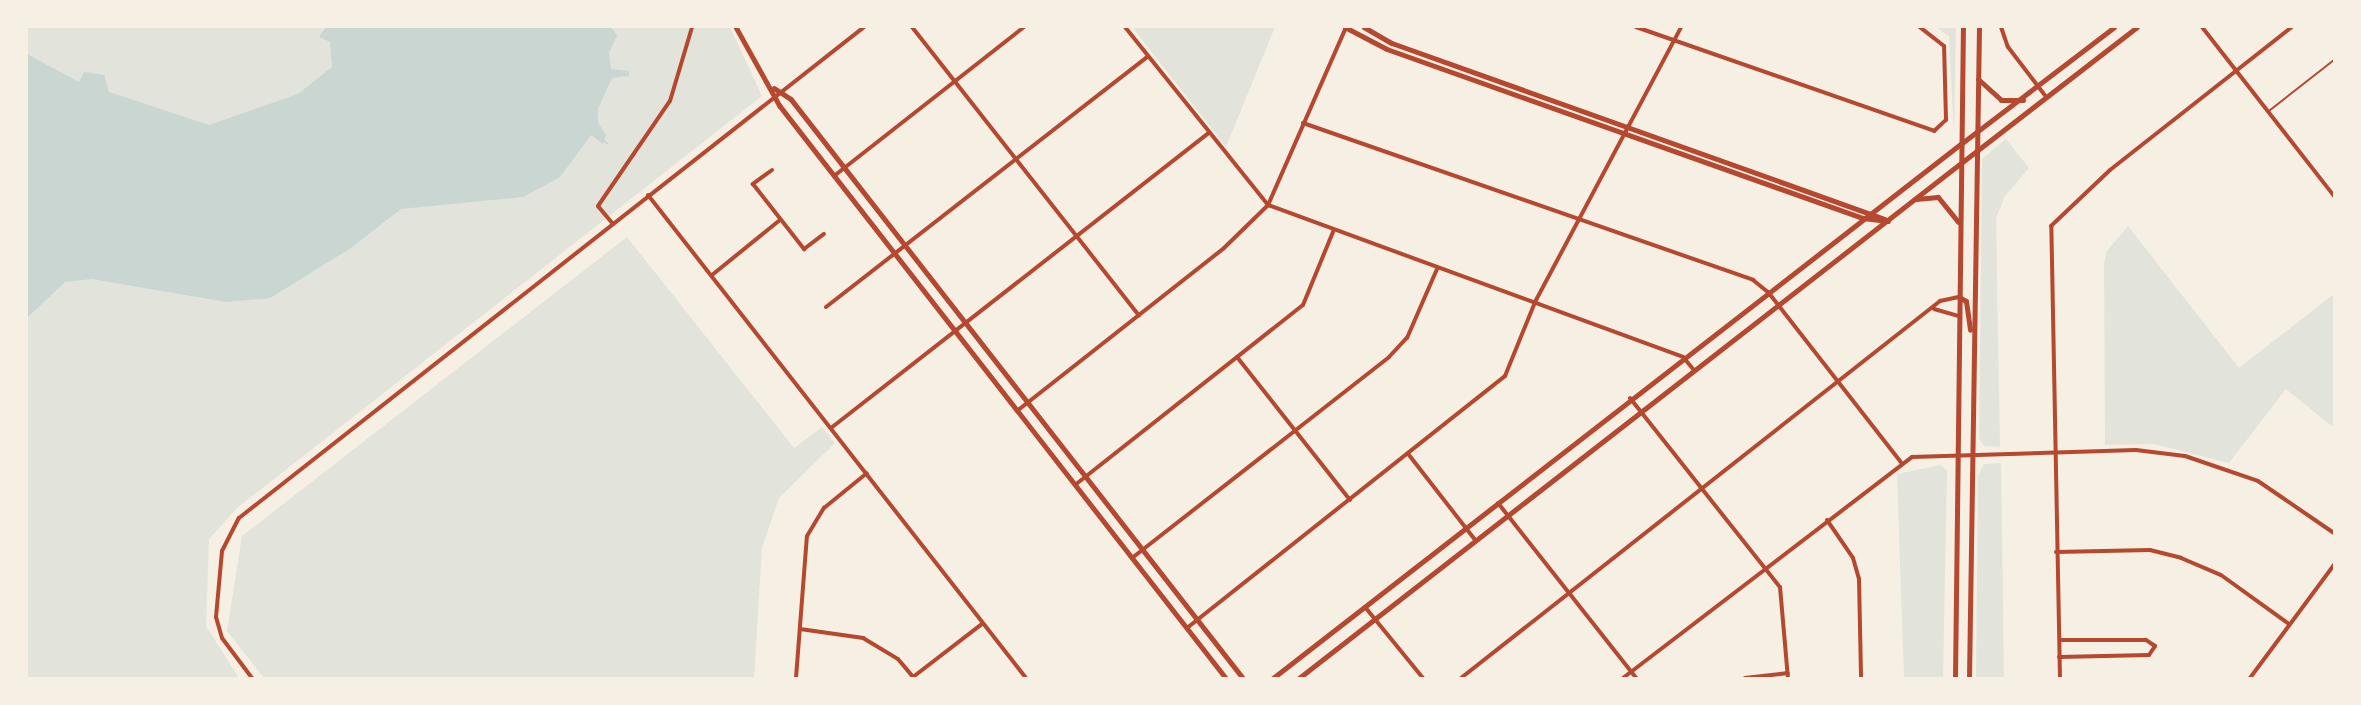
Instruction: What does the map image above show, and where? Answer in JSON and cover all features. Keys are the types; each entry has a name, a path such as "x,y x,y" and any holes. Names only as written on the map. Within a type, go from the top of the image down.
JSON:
{"main road":[{"path":"1955,678 1963,27"},
{"path":"1969,678 1972,347 1979,27"},
{"path":"1962,143 2039,88 2114,27"},
{"path":"1961,163 2138,27"},
{"path":"1978,79 2001,99 2023,100"},
{"path":"1916,198 1938,196 1959,224"},
{"path":"1959,297 1966,301 1972,347"}],"street":[{"path":"613,224 597,206 670,101 692,27"},
{"path":"736,27 833,176 1226,678"},
{"path":"252,678 222,638 216,617 222,550 247,511 864,27"},
{"path":"912,27 1139,315"},
{"path":"833,176 1024,27"},
{"path":"1125,27 1268,205 1333,232 1535,302 1683,357 1694,370"},
{"path":"1017,411 1139,315 1268,205 1345,27 1386,49 1863,218 1888,221"},
{"path":"1364,27 1392,43 1872,211 1888,221"},
{"path":"1636,27 1923,129 1942,127 1944,46 1920,27"},
{"path":"1187,628 1409,455 1505,376 1535,302 1681,27"},
{"path":"2001,27 2008,47 2048,98"},
{"path":"2202,27 2334,196"},
{"path":"2060,678 2054,453 2054,218 2292,27"},
{"path":"826,307 1148,56"},
{"path":"778,94 844,168 1243,678"},
{"path":"1303,123 1753,280 1779,305 1838,384 1901,462"},
{"path":"831,428 1208,133"},
{"path":"1273,678 1630,398 1962,143"},
{"path":"1299,678 1961,163"},
{"path":"772,170 753,184 780,220 804,249 824,234"},
{"path":"648,195 1026,678"},
{"path":"712,275 780,220"},
{"path":"1074,485 1303,305 1333,232"},
{"path":"1131,558 1296,430 1407,338 1437,269"},
{"path":"1461,678 1948,296 1959,297"},
{"path":"1933,309 1944,308 1959,316"},
{"path":"1238,357 1350,501"},
{"path":"1630,398 1780,587 1788,675 1745,678"},
{"path":"1623,678 1901,462 1958,455 2136,450 2185,456 2258,481 2334,533"},
{"path":"1409,455 1476,541"},
{"path":"796,678 807,536 824,508 867,473"},
{"path":"1497,503 1636,678"},
{"path":"1827,520 1853,558 1859,579 1861,678"},
{"path":"2056,552 2150,550 2181,558 2221,574 2289,624"},
{"path":"2250,678 2334,565"},
{"path":"1365,607 1423,678"},
{"path":"800,628 863,638 898,659 914,678 983,623"},
{"path":"2059,657 2149,655 2156,646 2146,640 2060,640"}],"lane":[{"path":"2268,111 2334,60"}],"shaded area":[{"path":"27,27 730,27 762,96 237,508 209,539 206,626 239,678 27,678"},
{"path":"326,27 611,27 617,35 609,53 611,69 629,71 629,76 612,78 598,109 598,123 606,135 603,144 591,135 560,177 523,197 401,209 351,248 270,298 226,302 92,279 65,282 27,318 27,54 79,82 84,72 104,75 109,92 209,125 298,94 332,67 330,42 319,37"},
{"path":"1132,27 1275,27 1226,147"},
{"path":"1936,27 1956,27 1954,135 1949,36"},
{"path":"2006,139 2029,168 2005,196 1996,218 2000,447 1984,446 1979,438 1982,159"},
{"path":"2128,226 2239,368 2334,294 2334,428 2286,389 2229,463 2154,444 2105,445 2104,263 2107,251"},
{"path":"627,237 794,448 822,427 835,443 779,498 762,548 754,678 264,678 227,631 242,536"},
{"path":"2001,463 2004,678 1976,678 1978,476 1984,464"},
{"path":"1941,465 1947,470 1943,678 1904,678 1897,474"}]}
